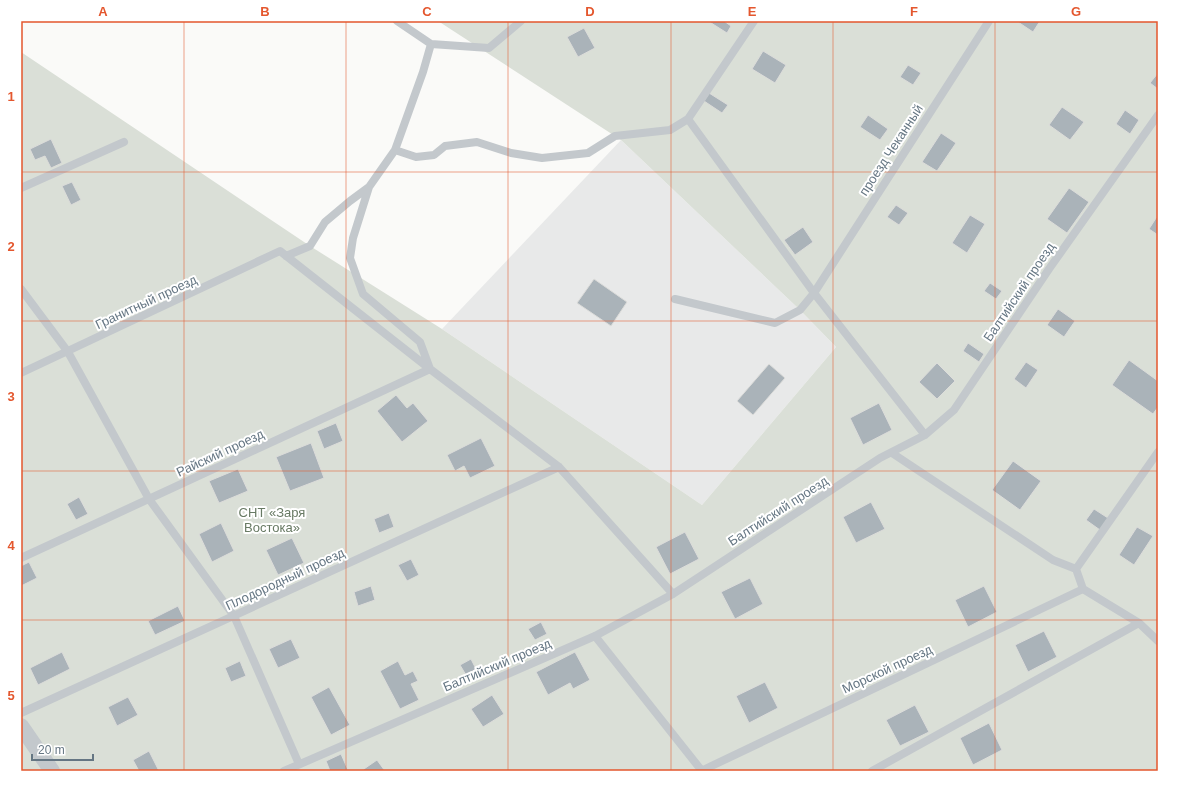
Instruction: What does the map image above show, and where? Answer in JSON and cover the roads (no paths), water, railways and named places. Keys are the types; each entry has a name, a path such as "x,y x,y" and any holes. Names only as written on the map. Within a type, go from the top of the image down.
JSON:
{"street":[{"path":"21,726 52,771"}],"lane":[{"path":"397,21 431,44 489,48 521,21"},
{"path":"395,150 416,157 434,155 445,146 476,142 511,153 542,158 588,153 615,136 670,130 688,119 754,21"},
{"name":"проезд Чеканный","path":"675,299 775,323 800,310 814,293 989,21"},
{"path":"430,369 420,342 363,294 350,258 353,238 369,187 395,150 423,72 431,44"},
{"name":"Балтийский проезд","path":"284,771 595,636 673,594 880,458 925,435 954,410 1048,269 1158,115"},
{"path":"688,119 814,293 925,435"},
{"path":"21,188 124,142"},
{"name":"Гранитный проезд","path":"21,373 283,254 310,246 324,222 350,200 369,187"},
{"path":"283,254 430,369 559,467 673,594"},
{"path":"21,289 68,352 149,499 234,616 299,764"},
{"name":"Райский проезд","path":"21,558 430,369"},
{"path":"1076,569 1158,452"},
{"path":"892,453 1053,560 1076,569 1083,589 1139,623 1158,641"},
{"name":"Плодородный проезд","path":"21,713 559,467"},
{"name":"Морской проезд","path":"702,771 1083,589"},
{"path":"872,771 1139,623"},
{"path":"595,636 702,771"}],"park label":[{"name":"СНТ «Заря Востока»","path":"272,520"}]}
